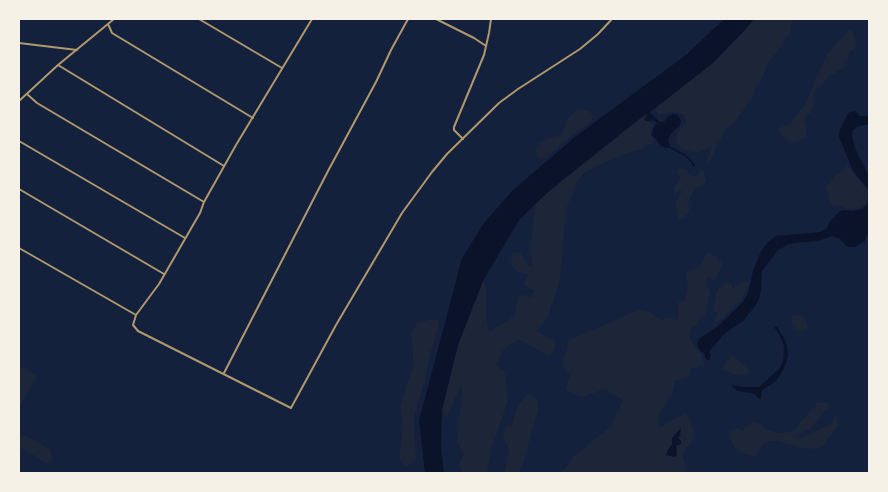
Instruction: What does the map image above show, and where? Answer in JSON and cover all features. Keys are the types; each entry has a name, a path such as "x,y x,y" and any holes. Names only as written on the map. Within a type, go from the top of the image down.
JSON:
{"street":[{"path":"19,101 58,65 114,19"},
{"path":"199,19 282,68"},
{"path":"311,19 224,166 159,284 136,315 133,325 138,331 291,408 336,325 409,203 422,184 442,160 500,103 518,89 580,49 598,34 612,19"},
{"path":"224,374 408,19"},
{"path":"436,19 474,38 486,46"},
{"path":"463,139 454,130 454,127 484,55 490,33 491,19"},
{"path":"108,24 112,33 252,118"},
{"path":"19,42 76,50"},
{"path":"58,65 224,166"},
{"path":"27,94 37,103 204,202"},
{"path":"19,141 185,238"},
{"path":"19,189 164,274"},
{"path":"19,248 136,315"}],"shaded area":[{"path":"724,19 754,19 713,63 650,112 660,122 665,121 668,116 674,114 678,115 681,121 680,125 670,135 668,141 671,148 661,146 652,136 653,129 657,123 654,120 646,121 645,119 648,114 644,115 548,192 519,220 483,281 458,345 442,410 441,448 444,473 425,473 419,421 462,258 484,223 512,191 576,136 686,55"},
{"path":"748,19 794,19 791,25 791,33 784,39 781,47 767,64 764,74 752,98 734,123 724,130 723,137 717,143 710,163 706,164 712,146 696,153 681,148 676,142 677,134 686,122 684,114 673,112 659,115 655,110 728,45"},
{"path":"849,30 853,32 856,44 855,49 851,50 843,69 838,70 835,74 829,76 820,87 816,89 813,97 813,107 810,113 806,115 804,120 807,132 805,137 800,141 791,143 780,134 779,129 783,126 788,126 804,106 827,54"},
{"path":"578,109 590,111 593,117 591,122 570,137 546,158 539,158 536,150 540,142 562,134 569,117"},
{"path":"855,111 860,116 869,115 869,124 857,127 853,130 852,136 855,148 869,176 869,190 853,171 839,137 840,129 847,115 850,112"},
{"path":"643,117 653,126 651,134 653,144 648,144 642,149 624,154 595,167 583,174 576,183 566,210 560,280 548,316 537,331 547,338 556,341 555,347 550,357 519,339 503,350 496,365 505,372 508,401 492,446 487,473 462,473 459,465 464,453 457,443 462,392 461,385 446,419 442,410 458,345 483,281 486,287 487,324 490,331 507,321 517,312 515,308 518,299 522,294 531,298 535,290 528,288 524,284 528,275 517,271 511,265 512,253 517,252 522,254 527,263 532,267 531,241 536,204 548,192"},
{"path":"847,165 867,190 867,203 861,208 848,209 837,204 833,206 829,202 828,193 825,188 837,174 843,172"},
{"path":"678,168 686,169 689,175 696,176 700,171 704,171 706,181 702,186 694,190 687,203 689,206 689,212 684,218 679,220 675,203 679,199 679,195 682,192 680,190 675,193 674,188 681,177 677,173"},
{"path":"869,199 869,234 866,236 865,241 855,247 847,247 840,239 832,236 818,241 787,245 777,251 762,271 761,291 756,305 743,321 724,334 709,352 711,355 709,360 706,359 704,353 700,351 697,344 699,339 718,326 743,302 748,293 753,271 761,251 769,241 776,236 820,232 827,228 830,221 840,211 862,209 868,203"},
{"path":"707,252 715,256 723,264 714,281 708,277 706,283 710,293 706,313 690,331 689,338 701,354 704,365 692,368 688,377 675,381 672,394 658,415 660,427 686,413 694,429 693,440 682,454 686,467 685,473 556,473 563,471 573,457 611,426 623,400 605,389 582,397 566,390 570,374 562,366 569,340 639,310 649,312 663,321 667,318 678,320 679,301 685,301 688,287 686,272 700,267"},
{"path":"745,281 749,281 749,285 740,301 717,323 714,322 718,314 713,309 716,300 716,293 719,288 728,282 732,284 733,289 735,289 735,286"},
{"path":"793,315 803,317 807,322 808,328 802,332 794,330 791,318"},
{"path":"432,319 440,321 414,416 416,457 412,464 404,466 399,457 403,428 400,406 413,366 411,334 417,323"},
{"path":"776,326 785,340 788,356 785,366 776,381 762,390 761,399 755,394 738,391 733,388 732,385 742,387 759,387 779,369 783,362 784,346 774,327"},
{"path":"729,355 735,357 749,369 746,375 734,374 724,370 723,367 730,358"},
{"path":"19,366 37,376 19,407"},
{"path":"527,394 537,398 538,410 524,460 519,473 504,473 509,450 503,437 507,426 512,426 517,407"},
{"path":"816,403 829,403 828,409 823,412 811,428 795,436 801,438 831,424 834,416 837,417 838,427 833,431 823,446 819,448 807,449 778,441 771,441 762,445 759,452 755,456 747,455 738,451 732,443 730,434 732,429 739,428 743,431 745,427 754,421 761,424 765,430 770,430 777,433 792,432 808,415 810,410 816,407"},
{"path":"681,428 681,436 678,437 681,444 676,446 677,455 674,457 666,455 672,444 672,438"},
{"path":"24,435 44,445 50,450 52,458 49,464 19,447 19,436"}],"waterway":[{"path":"671,148 685,155 694,166"}]}
